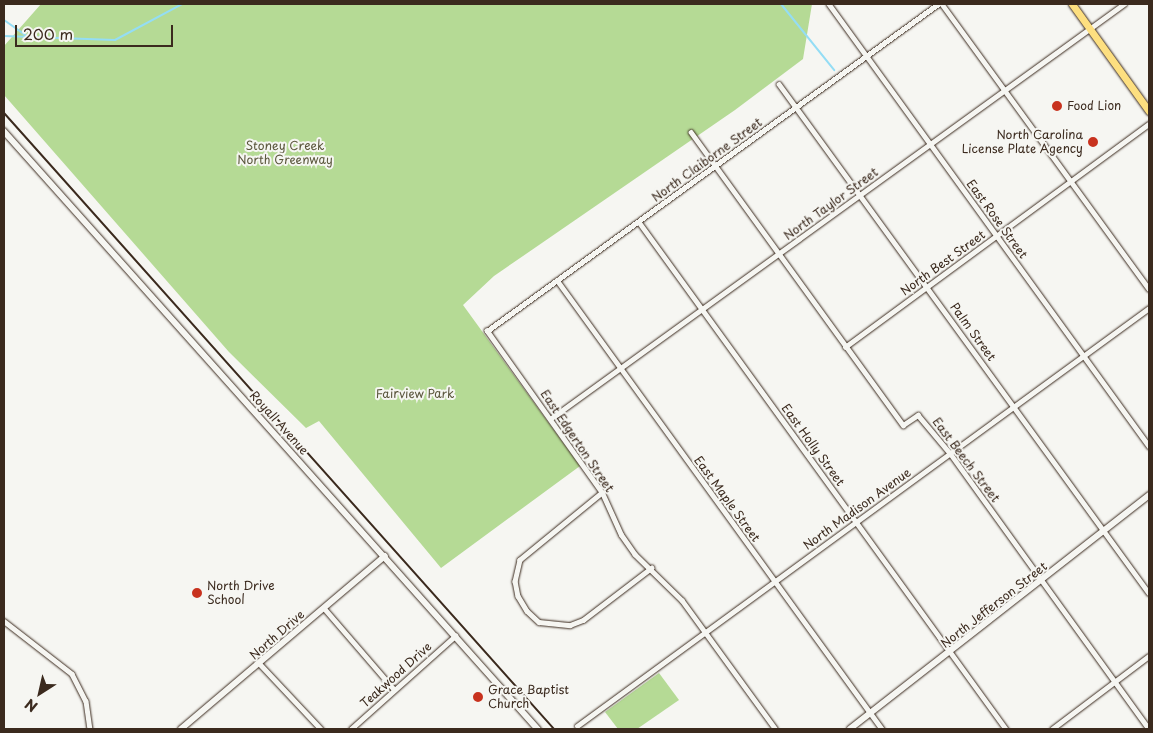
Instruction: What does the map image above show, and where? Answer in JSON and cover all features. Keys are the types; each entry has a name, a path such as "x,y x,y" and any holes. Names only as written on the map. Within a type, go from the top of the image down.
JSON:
{"main road":[{"path":"1072,4 1149,111"}],"street":[{"name":"East Rose Street","path":"829,4 1149,446"},
{"name":"North Claiborne Street","path":"487,331 938,4"},
{"path":"942,4 1149,288"},
{"name":"North Taylor Street","path":"550,419 621,370 1124,4"},
{"name":"Palm Street","path":"779,84 797,106 1149,593"},
{"name":"North Best Street","path":"845,347 1149,124"},
{"name":"Royall Avenue","path":"4,131 538,729"},
{"name":"East Beech Street","path":"691,132 778,255 903,425 918,415 950,453 1149,729"},
{"name":"East Holly Street","path":"639,222 702,311 952,650 1006,729"},
{"name":"East Maple Street","path":"557,280 882,729"},
{"name":"North Madison Avenue","path":"577,726 704,631 857,522 1149,308"},
{"name":"East Edgerton Street","path":"487,331 602,493 621,535 635,555 651,568 682,600 775,729"},
{"path":"602,493 520,560 515,581 518,596 527,611 539,622 570,625 583,620 651,568"},
{"name":"North Jefferson Street","path":"850,729 1042,581 1149,495"},
{"name":"North Drive","path":"181,729 260,664 385,556"},
{"path":"324,608 394,689"},
{"path":"4,621 72,674 86,702 90,729"},
{"name":"Teakwood Drive","path":"351,729 455,636"},
{"path":"1052,729 1149,656"},
{"path":"260,664 321,729"}],"green space":[{"name":"Stoney Creek North Greenway","path":"41,4 812,4 803,59 735,110 494,276 463,305 580,466 441,568 319,421 306,428 229,352 4,95 4,46"},
{"path":"659,673 679,700 637,729 618,729 605,712"}],"waterway":[{"path":"4,36 115,40 182,4"},
{"path":"781,4 834,70"},
{"path":"4,20 27,36"}],"railway":[{"path":"4,113 554,729"}],"place":[{"name":"Food Lion","path":"1057,106"},
{"name":"North Carolina License Plate Agency","path":"1093,142"},
{"name":"North Drive School","path":"197,593"},
{"name":"Grace Baptist Church","path":"478,697"}],"park label":[{"name":"Fairview Park","path":"415,394"}]}
